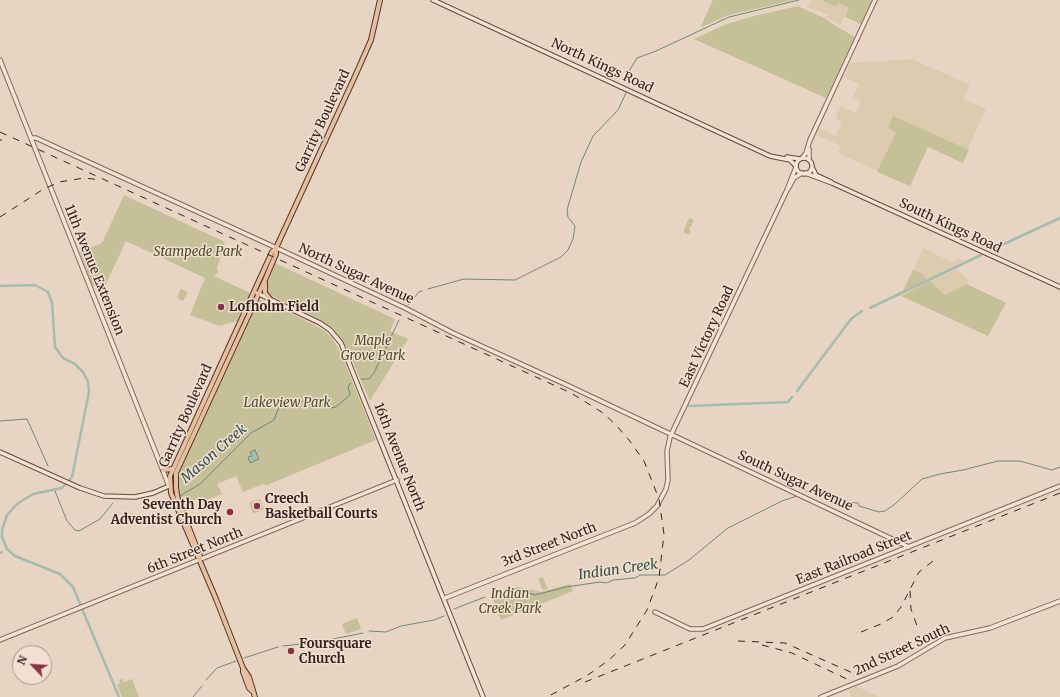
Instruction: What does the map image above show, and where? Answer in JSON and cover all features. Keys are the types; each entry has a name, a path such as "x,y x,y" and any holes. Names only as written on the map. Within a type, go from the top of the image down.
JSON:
{"main road":[{"name":"Garrity Boulevard","path":"169,486 172,469 272,252 276,248 366,51 378,17 380,0"},
{"name":"Garrity Boulevard","path":"178,500 176,473 265,280 276,254 276,248"},
{"path":"265,280 264,290 270,299"},
{"path":"163,470 172,469"},
{"path":"169,486 176,473"},
{"path":"169,486 178,500 200,556 200,560"},
{"path":"169,486 243,668 249,688 255,697"}],"street":[{"name":"North Kings Road","path":"433,0 773,157 790,160 796,167"},
{"path":"813,134 809,148 809,160 811,167 809,171 803,173 796,167 806,153 808,143 875,0"},
{"name":"11th Avenue Extension","path":"0,60 169,486"},
{"name":"North Sugar Avenue","path":"31,138 38,139 276,248 405,308 458,336 567,384 671,435"},
{"name":"North Kings Road","path":"762,151 778,156 801,158"},
{"path":"801,158 809,160"},
{"name":"East Victory Road","path":"663,497 668,480 667,451 671,435 787,190 796,167"},
{"name":"South Kings Road","path":"811,167 816,175 832,183 1060,287"},
{"name":"East Victory Road","path":"787,190 794,178 803,173"},
{"name":"South Kings Road","path":"803,173 832,183"},
{"name":"16th Avenue North","path":"254,292 320,323 338,339 344,350 445,598 483,697"},
{"name":"South Sugar Avenue","path":"671,435 909,546"},
{"path":"0,452 97,495 119,498 144,496 169,486"},
{"name":"6th Street North","path":"0,640 397,480"},
{"name":"East Railroad Street","path":"655,612 690,629 703,629 1060,486"},
{"name":"3rd Street North","path":"445,598 635,523 649,514 663,497"},
{"name":"2nd Street South","path":"821,697 898,666 946,638 990,628 1060,601"}],"shaded area":[{"path":"811,0 821,0 836,7 838,3 849,9 840,25 826,18 829,15 807,7"},
{"path":"912,59 970,85 963,99 986,109 967,150 893,116 896,131 878,171 838,153 841,146 816,135 819,128 836,136 842,122 835,118 841,106 856,113 861,101 853,97 859,84 845,77 850,63"},
{"path":"923,248 954,263 957,258 964,261 926,280 924,275 913,270"},
{"path":"957,269 969,280 967,284 945,295 930,281"},
{"path":"255,450 259,459 250,463 248,457 252,456 250,452"},
{"path":"856,686 879,697 851,697 848,689"}],"green space":[{"path":"713,0 795,0 728,15 702,27 701,26"},
{"path":"821,0 872,0 861,24 845,17 849,8 838,3 836,7"},
{"path":"798,6 826,19 855,37 826,98 694,39 724,25 750,17"},
{"path":"893,116 969,150 963,163 928,147 910,186 877,172 896,132 888,128"},
{"name":"Stampede Park","path":"124,195 225,242 217,268 218,273 214,276 250,293 237,321 219,326 190,315 205,278 126,241 105,286 96,287 92,285 80,252 100,244 103,241"},
{"path":"689,218 694,220 689,230 691,231 689,235 683,232"},
{"name":"Maple Grove Park","path":"275,263 395,319 390,331 408,339 370,401 346,347 332,328 319,319 268,294 266,288"},
{"path":"913,270 924,275 926,280 903,291"},
{"path":"930,281 945,295 967,284 1006,303 988,336 901,296"},
{"path":"181,289 188,292 183,301 177,298"},
{"name":"Lakeview Park","path":"262,300 325,331 332,338 340,351 376,440 267,485 263,484 243,492 236,476 217,484 222,494 199,503 197,499 182,504 177,483 179,474 259,301"},
{"name":"Creech Basketball Courts","path":"260,499 264,509 253,514 249,503"},
{"path":"543,577 548,589 543,590 538,579"},
{"name":"Indian Creek Park","path":"570,584 573,591 501,620 490,593 519,587 541,592"},
{"path":"357,618 361,629 346,634 342,624"},
{"path":"123,679 123,682 132,679 139,697 122,697 117,685 120,683 119,680"}],"waterway":[{"name":"Mason Creek","path":"628,84 629,71 637,58 656,51 729,17 799,0"},
{"name":"Mason Creek","path":"428,289 464,279 515,280 561,257 568,250 573,239 575,226 568,217 567,210 581,162 593,136 618,110 626,93"},
{"path":"993,249 1060,218"},
{"path":"870,308 981,255"},
{"path":"0,286 35,285 48,292 52,303 55,347 63,358 75,364 83,372 88,382 89,392 72,477 62,488 33,494 17,504 7,515 2,530 2,537 7,549 15,556 60,574 73,587 119,697"},
{"name":"Mason Creek","path":"408,305 419,292 422,291"},
{"path":"797,391 851,319 862,311"},
{"name":"Mason Creek","path":"361,379 369,379 374,373 399,320"},
{"name":"Mason Creek","path":"180,496 200,484 251,433 274,420 279,407 285,402 309,401 330,408 336,407 350,395 348,386 351,383"},
{"path":"688,406 788,402 792,397"},
{"name":"Mason Creek","path":"0,421 27,419 48,466"},
{"name":"Indian Creek","path":"806,491 819,493 825,497 833,497 843,502 858,503 859,506 879,512 885,511 895,504 922,479 940,474 998,461 1020,461 1052,470 1060,467"},
{"name":"Mason Creek","path":"55,491 67,521 75,530 79,531 100,519 113,503"},
{"name":"Indian Creek","path":"495,594 517,589 535,595 566,587 600,582 607,583 613,580 635,578 640,575 665,575 689,560 728,528 782,501 797,496"},
{"name":"Indian Creek","path":"454,609 485,597"},
{"name":"Indian Creek","path":"369,631 386,632 401,626 434,620 444,616"},
{"name":"Indian Creek","path":"283,646 318,642 363,633"},
{"name":"Indian Creek","path":"244,658 278,647"},
{"name":"Indian Creek","path":"206,680 217,668 236,661"},
{"name":"Indian Creek","path":"193,697 202,686"}],"railway":[{"path":"0,132 571,393 603,413 616,425 644,461 659,499 664,534 659,578 647,610 625,645 609,660 588,675 547,697"},
{"path":"0,217 42,190 59,182 84,178 101,180"},
{"path":"585,682 1060,493"},
{"path":"861,632 881,624 893,617 901,607 919,572 933,561"},
{"path":"910,591 911,609 917,626"},
{"path":"738,641 785,643 855,674"},
{"path":"762,645 792,653 851,681"}],"place":[{"name":"Lofholm Field","path":"221,307"},
{"name":"Creech Basketball Courts","path":"257,506"},
{"name":"Seventh Day Adventist Church","path":"230,512"},
{"name":"Foursquare Church","path":"291,651"}]}
